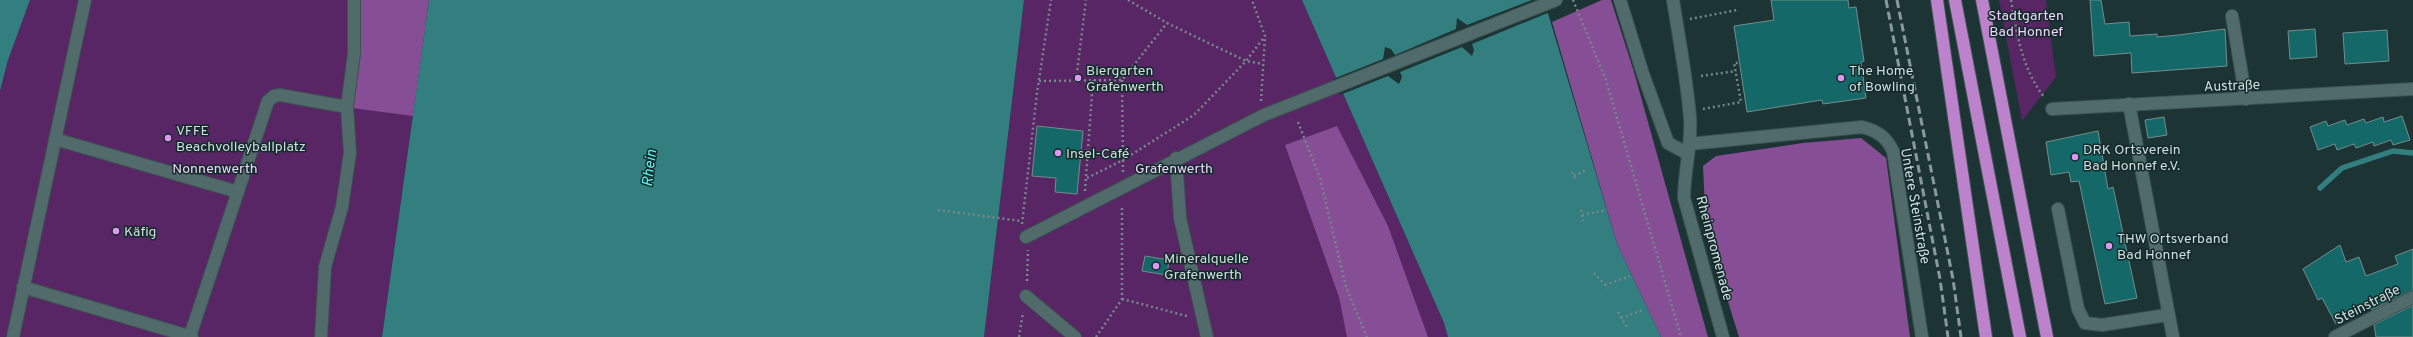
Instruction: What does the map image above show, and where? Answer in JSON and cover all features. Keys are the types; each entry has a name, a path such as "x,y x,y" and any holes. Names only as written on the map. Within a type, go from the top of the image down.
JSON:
{"highway":[{"path":"1937,0 1986,337"},
{"path":"1955,0 2020,337"},
{"path":"1982,0 2047,337"}],"street":[{"path":"13,337 85,0"},
{"path":"321,337 325,267 342,207 350,153 347,107 354,54 354,0"},
{"path":"1026,237 1176,158 1262,116 1556,0"},
{"path":"1620,0 1643,74 1668,143 1689,149"},
{"name":"Rheinpromenade","path":"1673,0 1689,112 1689,149 1684,177 1684,198 1724,337"},
{"path":"2232,16 2246,99"},
{"name":"Austraße","path":"2052,109 2413,89"},
{"path":"23,287 191,337 268,101 274,96 280,95 347,107"},
{"path":"2129,104 2167,315 2173,337"},
{"name":"Untere Steinstraße","path":"1689,149 1862,127 1874,130 1888,140 1893,151 1922,337"},
{"path":"55,139 238,192"},
{"path":"1176,158 1180,218 1205,321 1207,337"},
{"path":"2058,209 2078,309 2085,322 2102,326 2167,315"},
{"path":"1026,296 1075,337"},
{"name":"Steinstraße","path":"2335,337 2413,298"}],"path":[{"path":"1019,337 1026,296 1028,247 1021,221 1051,0"},
{"path":"1076,80 1086,0"},
{"path":"1128,0 1167,23 1246,61 1263,64"},
{"path":"1135,0 1135,5"},
{"path":"1252,0 1265,36 1262,116"},
{"path":"1573,0 1606,80 1681,337"},
{"path":"2011,0 2020,50 2034,84 2052,109"},
{"path":"1676,22 1737,10"},
{"path":"1123,160 1122,80 1167,23"},
{"path":"1087,178 1123,160 1194,115 1246,61 1265,36"},
{"path":"1689,112 1741,102 1734,63 1740,62"},
{"path":"1684,79 1736,71"},
{"path":"1083,207 1087,178 1093,80"},
{"path":"1039,81 1122,80"},
{"path":"1298,122 1320,178 1346,287 1367,337"},
{"path":"1574,176 1586,170"},
{"path":"1572,172 1576,181"},
{"path":"1096,337 1122,299 1123,187"},
{"path":"938,210 1021,221"},
{"path":"1581,210 1583,220"},
{"path":"1582,215 1607,210"},
{"path":"1594,273 1608,288"},
{"path":"1605,285 1630,276"},
{"path":"1122,299 1205,321"},
{"path":"1621,318 1643,310"},
{"path":"1618,312 1627,327"}],"green space":[{"name":"Nonnenwerth","path":"30,0 429,0 382,337 0,337 0,91 8,60"},
{"name":"Grafenwerth","path":"1024,0 1302,0 1444,323 1448,337 984,337"},
{"name":"Stadtgarten Bad Honnef","path":"1999,0 2046,0 2056,77 2022,121"}],"shaded area":[{"path":"359,0 429,0 413,116 352,108"},
{"path":"1602,0 1611,0 1634,72 1708,337 1661,337 1617,244 1552,22"},
{"path":"1337,126 1388,226 1428,337 1347,337 1339,297 1285,145"},
{"path":"1861,138 1886,158 1910,337 1739,337 1706,231 1703,166 1716,156 1803,143"}],"water":[{"path":"0,0 30,0 8,60 0,91"},
{"name":"Rhein","path":"429,0 1024,0 984,337 382,337"},
{"path":"1302,0 1544,0 1617,244 1661,337 1448,337 1444,323"}],"pier":[{"path":"1532,0 1546,0 1550,12 1472,44 1474,50 1472,56 1462,47 1400,72 1402,77 1399,84 1388,76 1340,95 1333,79 1383,59 1385,47 1391,49 1395,55 1456,29 1457,18 1467,25"}],"building":[{"path":"1771,0 1848,0 1849,8 1856,7 1864,61 1861,62 1866,98 1823,104 1822,100 1747,112 1734,26 1774,20"},
{"path":"2090,0 2101,0 2105,24 2129,22 2130,36 2157,34 2157,37 2225,29 2227,66 2132,73 2131,53 2094,56"},
{"path":"2315,29 2317,57 2290,59 2288,31"},
{"path":"2387,30 2389,61 2345,64 2343,33"},
{"path":"2402,116 2410,140 2393,145 2391,140 2374,146 2373,142 2356,148 2354,144 2337,150 2335,144 2318,150 2310,127 2326,121 2328,126 2345,120 2347,125 2364,119 2366,123 2383,117 2384,122"},
{"path":"2164,117 2167,135 2148,138 2145,120"},
{"name":"Insel-Café","path":"1037,126 1083,131 1077,194 1055,192 1056,178 1032,176"},
{"path":"2098,131 2108,189 2113,187 2137,298 2105,304 2079,181 2071,182 2069,172 2051,175 2046,142"},
{"path":"2340,245 2346,262 2359,257 2366,276 2398,264 2395,256 2413,249 2413,290 2371,310 2371,306 2336,324 2322,298 2318,300 2303,269"},
{"name":"Mineralquelle Grafenwerth","path":"1145,256 1169,260 1167,275 1142,271"},
{"path":"2413,305 2413,337 2376,337 2374,325"}],"waterway":[{"path":"2320,188 2342,168 2393,151 2413,153"}],"railway":[{"path":"1886,0 1940,279 1948,337"},
{"path":"1897,0 1953,279 1961,337"}],"place":[{"name":"Biergarten Grafenwerth","path":"1078,78"},
{"name":"The Home of Bowling","path":"1841,78"},
{"name":"VFFE Beachvolleyballplatz","path":"168,138"},
{"name":"Insel-Café","path":"1058,153"},
{"name":"DRK Ortsverein Bad Honnef e.V.","path":"2075,157"},
{"name":"Käfig","path":"116,231"},
{"name":"THW Ortsverband Bad Honnef","path":"2109,246"},
{"name":"Mineralquelle Grafenwerth","path":"1156,266"}]}
